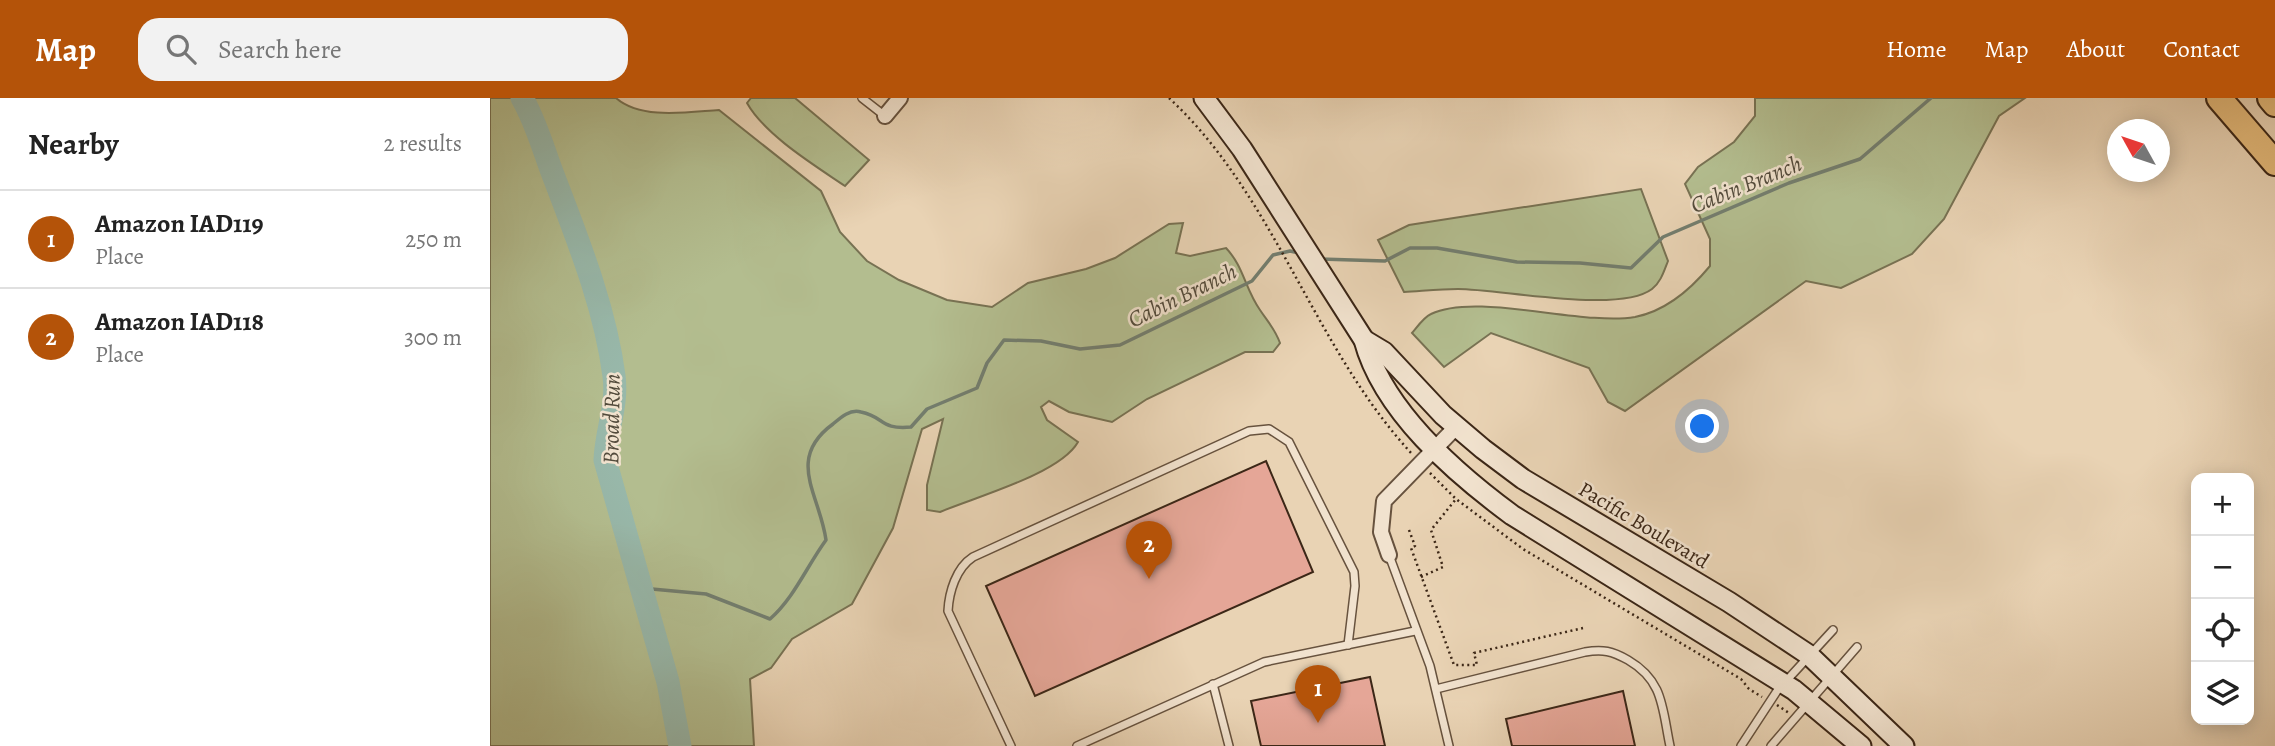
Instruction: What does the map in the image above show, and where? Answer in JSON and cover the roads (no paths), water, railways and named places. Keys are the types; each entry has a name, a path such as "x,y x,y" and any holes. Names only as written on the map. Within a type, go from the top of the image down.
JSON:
{"highway":[{"path":"2219,98 2275,163"},
{"path":"2270,98 2275,104"}],"main road":[{"name":"Pacific Boulevard","path":"1204,98 1242,149 1364,340 1371,365 1433,448 1475,488 1512,515 1783,684 1808,701 1861,746"},
{"name":"Pacific Boulevard","path":"1364,340 1384,352 1457,427 1523,479 1729,602 1809,655 1904,746"}],"street":[{"path":"886,116 900,98"},
{"path":"1389,555 1381,532 1384,501 1433,448 1457,427"}],"lane":[{"path":"862,98 886,116"},
{"path":"1011,746 948,611 948,600 961,568 973,557 1249,431 1269,429 1289,442 1354,572 1349,645"},
{"path":"1389,555 1436,689 1449,746"},
{"path":"1741,746 1783,684 1833,630"},
{"path":"1077,746 1264,662 1415,631"},
{"path":"1770,746 1857,647"},
{"path":"1436,689 1585,652 1608,650 1651,676 1659,696 1670,746"},
{"path":"1213,684 1229,746"}],"waterway":[{"name":"Broad Run","path":"522,98 535,125 580,247 604,324 615,387 605,460 668,682 680,746"},
{"name":"Cabin Branch","path":"1320,259 1385,261 1410,248 1437,248 1517,262 1580,263 1631,268 1663,237 1789,183 1860,159 1931,98"},
{"name":"Cabin Branch","path":"641,588 706,594 770,619 793,592 826,540 809,478 808,464 811,451 819,437 842,416 857,411 869,414 893,427 911,427 927,409 977,388 987,363 1004,340 1041,341 1080,349 1120,345 1252,281 1273,255 1290,251 1299,253"}],"place":[{"name":"Amazon IAD118","path":"1149,579"},
{"name":"Amazon IAD119","path":"1318,723"}]}
